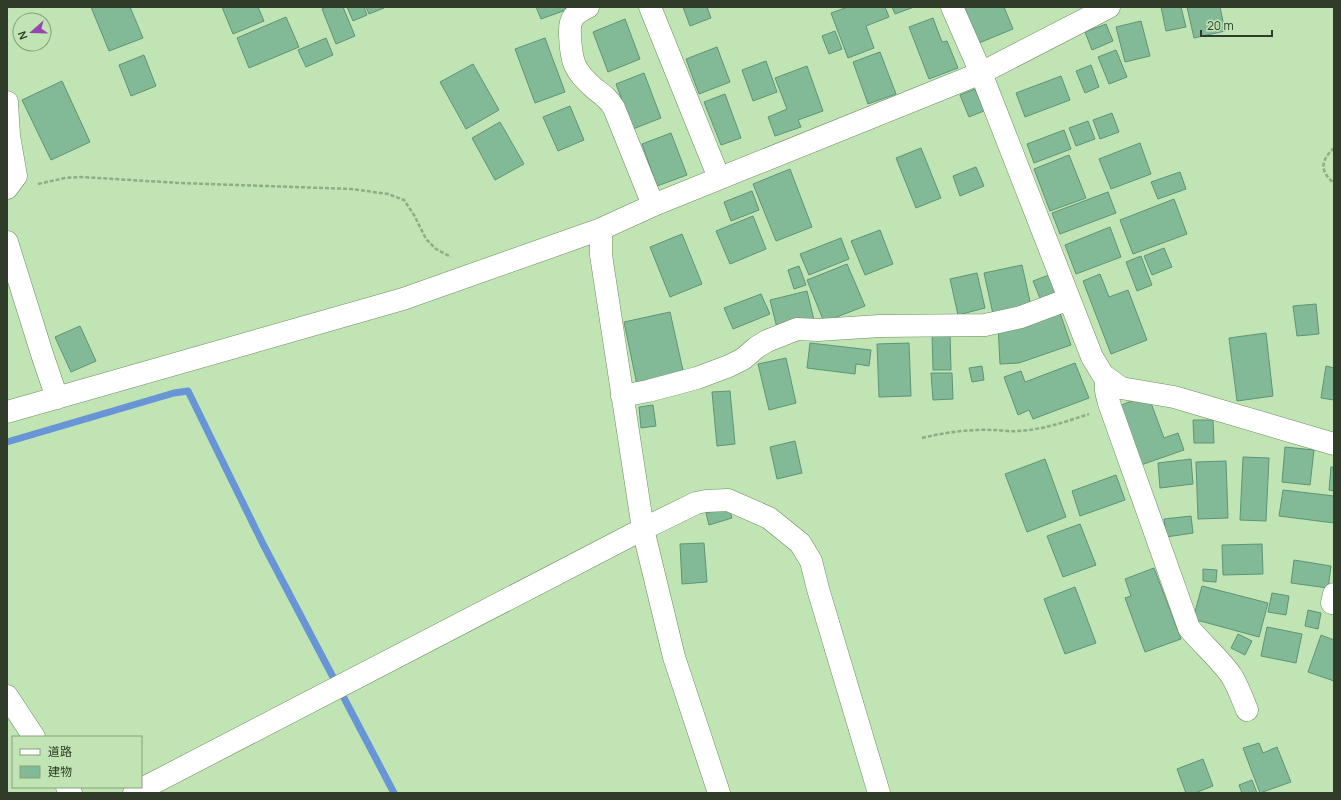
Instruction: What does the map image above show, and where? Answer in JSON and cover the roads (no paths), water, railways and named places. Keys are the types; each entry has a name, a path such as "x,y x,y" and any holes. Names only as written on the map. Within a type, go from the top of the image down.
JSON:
{"street":[{"path":"588,7 576,13 572,19 570,30 570,54 576,70 609,99 614,108 653,205"},
{"path":"650,7 719,178"},
{"path":"952,7 981,73 1092,357 1103,376 1121,388 1174,397 1334,444"},
{"path":"7,412 403,299 601,228 719,178 981,73 1109,7"},
{"path":"7,102 9,136 16,176 9,185"},
{"path":"601,228 600,255 643,529 674,657 719,793"},
{"path":"7,242 57,398"},
{"path":"622,396 648,391 697,378 730,366 743,359 767,341 797,329 818,330 880,326 985,325 1022,317 1069,299"},
{"path":"1107,378 1105,384 1106,396 1189,628 1230,674 1235,682 1246,710"},
{"path":"134,793 643,529 706,500 728,500 769,518 800,543 811,561 879,793"},
{"path":"7,696 33,736"}],"waterway":[{"path":"7,442 174,393 188,391 263,544 394,793"}]}
